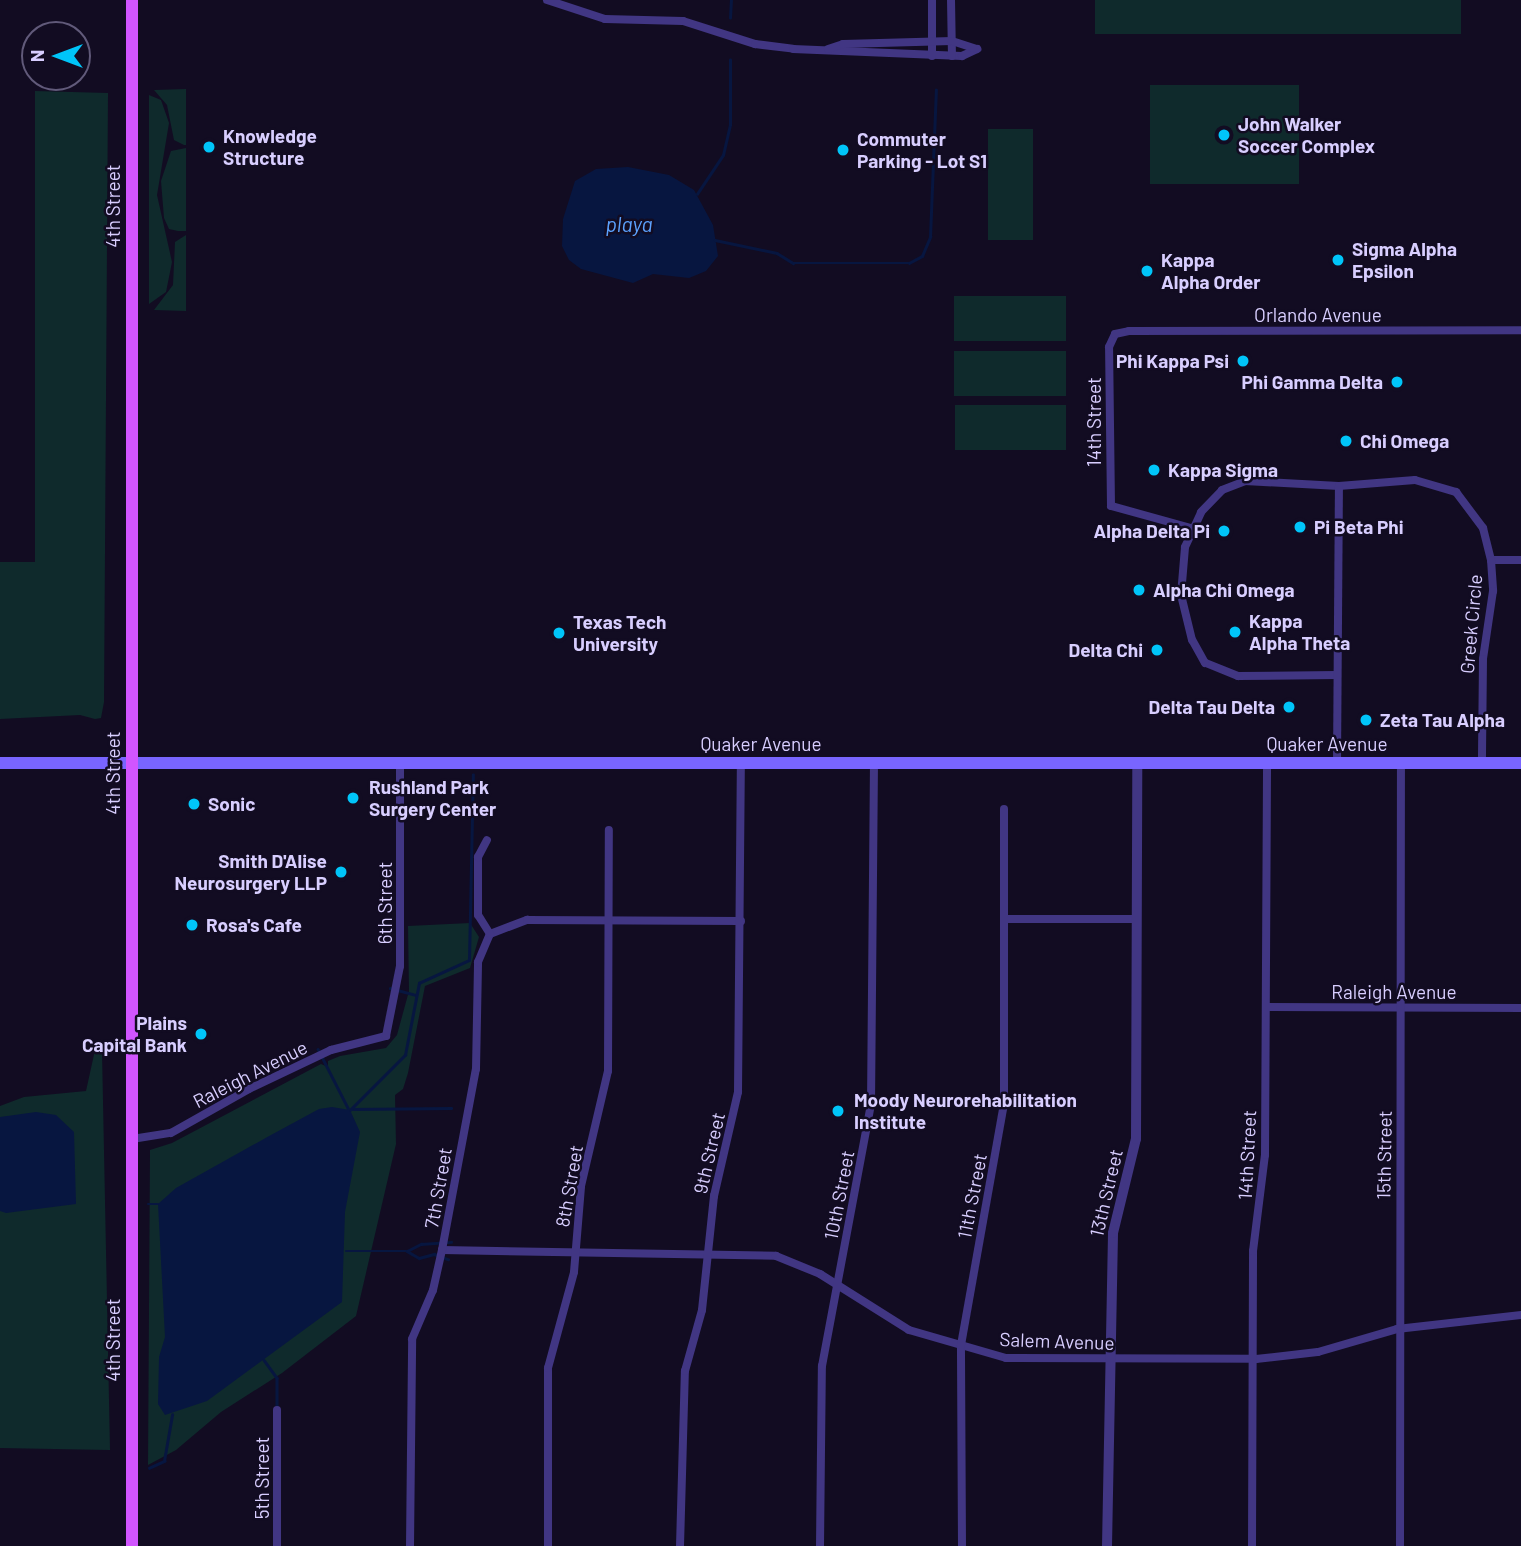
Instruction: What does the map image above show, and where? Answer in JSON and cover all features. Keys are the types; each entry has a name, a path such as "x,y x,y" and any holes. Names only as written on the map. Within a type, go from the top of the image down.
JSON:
{"main road":[{"name":"4th Street","path":"132,0 132,1546"},
{"name":"Quaker Avenue","path":"0,763 1521,763"}],"street":[{"path":"547,0 560,2 605,19 683,20 755,44 827,49 843,54 952,56 977,48 952,41 932,41 843,44 827,49"},
{"path":"932,0 932,56"},
{"path":"951,0 952,56"},
{"name":"Orlando Avenue","path":"1115,334 1129,331 1521,330"},
{"name":"14th Street","path":"1115,334 1109,347 1110,503 1115,510 1151,514 1191,528"},
{"name":"Greek Circle","path":"1337,675 1238,676 1205,663 1192,640 1181,595 1191,528 1208,501 1245,481 1339,486 1415,480 1445,485 1474,512 1491,560 1493,591 1483,659 1482,763"},
{"path":"1337,764 1339,486"},
{"path":"1491,560 1521,560"},
{"name":"6th Street","path":"382,1039 392,1023 400,966 400,762"},
{"name":"15th Street","path":"1400,1546 1397,1329 1401,763"},
{"name":"9th Street","path":"680,1546 685,1371 702,1310 711,1251 715,1196 738,1091 741,764"},
{"name":"10th Street","path":"820,1546 822,1366 871,1105 874,764"},
{"name":"13th Street","path":"1107,1546 1108,1358 1113,1233 1136,1139 1137,764"},
{"name":"14th Street","path":"1252,1546 1254,1231 1265,1186 1267,764"},
{"name":"11th Street","path":"962,1546 961,1348 1004,1110 1004,809"},
{"name":"8th Street","path":"548,1546 548,1368 574,1272 581,1186 608,1071 609,830"},
{"path":"487,840 478,858 478,915 490,934 527,920 741,921"},
{"path":"1004,919 1136,919"},
{"name":"7th Street","path":"410,1546 412,1339 433,1290 443,1250 477,1057 478,962 490,934"},
{"name":"Raleigh Avenue","path":"1266,1007 1521,1008"},
{"name":"Raleigh Avenue","path":"132,1139 171,1133 249,1089 331,1050 382,1039"},
{"name":"Salem Avenue","path":"443,1250 711,1251 776,1256 800,1263 909,1330 961,1348 1006,1358 1253,1359 1318,1352 1397,1329 1521,1315"},
{"name":"5th Street","path":"277,1410 277,1546"}],"green space":[{"path":"1095,0 1461,0 1461,34 1095,34"},
{"name":"John Walker Soccer Complex","path":"1150,85 1299,85 1299,184 1150,184"},
{"path":"186,89 184,145 174,140 167,105 154,90"},
{"path":"35,91 108,93 104,702 101,718 80,715 0,719 0,562 35,562"},
{"path":"149,95 161,100 169,123 157,195 172,262 166,292 149,304"},
{"path":"988,129 1033,129 1033,240 988,240"},
{"path":"186,148 186,231 178,231 169,229 164,218 161,181 171,151"},
{"path":"186,235 186,311 154,310 173,285 175,242"},
{"path":"954,296 1066,296 1066,341 954,341"},
{"path":"954,351 1066,351 1066,396 954,396"},
{"path":"955,405 1066,405 1066,450 955,450"},
{"path":"470,923 479,937 470,968 425,986 408,1073 403,1089 395,1095 396,1144 356,1316 282,1373 221,1412 176,1450 148,1465 150,1150 172,1143 321,1064 328,1067 328,1061 340,1056 386,1048 397,1035 409,991 408,926"},
{"path":"95,1050 102,1051 110,1450 0,1448 0,1106 24,1097 86,1091"}],"water":[{"name":"playa","path":"628,167 669,175 694,190 713,225 718,256 706,271 689,278 653,274 633,283 581,269 569,260 562,246 563,219 575,181 596,169"},
{"path":"332,1107 350,1110 360,1132 345,1212 342,1302 207,1401 165,1415 158,1404 159,1357 165,1337 158,1204 176,1188 271,1135 319,1109"},
{"path":"36,1112 56,1115 74,1132 76,1204 6,1213 0,1211 0,1117"}],"waterway":[{"path":"730,18 731,0"},
{"path":"697,194 723,155 730,125 730,60"},
{"path":"715,240 777,253 793,263 909,263 922,256 930,237 936,90"},
{"path":"350,1110 405,1055 419,983 469,960 473,775"},
{"path":"390,988 416,995"},
{"path":"318,1049 348,1108"},
{"path":"353,1109 451,1108"},
{"path":"148,1204 158,1204"},
{"path":"407,1251 421,1244 451,1242"},
{"path":"346,1251 407,1251 419,1258 434,1254 448,1259"},
{"path":"264,1360 277,1378 277,1407"},
{"path":"149,1468 164,1461 172,1415"}],"place":[{"name":"John Walker Soccer Complex","path":"1224,135"},
{"name":"Knowledge Structure","path":"209,147"},
{"name":"Commuter Parking - Lot S1","path":"843,150"},
{"name":"Sigma Alpha Epsilon","path":"1338,260"},
{"name":"Kappa Alpha Order","path":"1147,271"},
{"name":"Phi Kappa Psi","path":"1243,361"},
{"name":"Phi Gamma Delta","path":"1397,382"},
{"name":"Chi Omega","path":"1346,441"},
{"name":"Kappa Sigma","path":"1154,470"},
{"name":"Pi Beta Phi","path":"1300,527"},
{"name":"Alpha Delta Pi","path":"1224,531"},
{"name":"Alpha Chi Omega","path":"1139,590"},
{"name":"Kappa Alpha Theta","path":"1235,632"},
{"name":"Texas Tech University","path":"559,633"},
{"name":"Delta Chi","path":"1157,650"},
{"name":"Delta Tau Delta","path":"1289,707"},
{"name":"Zeta Tau Alpha","path":"1366,720"},
{"name":"Rushland Park Surgery Center","path":"353,798"},
{"name":"Sonic","path":"194,804"},
{"name":"Smith D'Alise Neurosurgery LLP","path":"341,872"},
{"name":"Rosa's Cafe","path":"192,925"},
{"name":"Plains Capital Bank","path":"201,1034"},
{"name":"Moody Neurorehabilitation Institute","path":"838,1111"}]}
